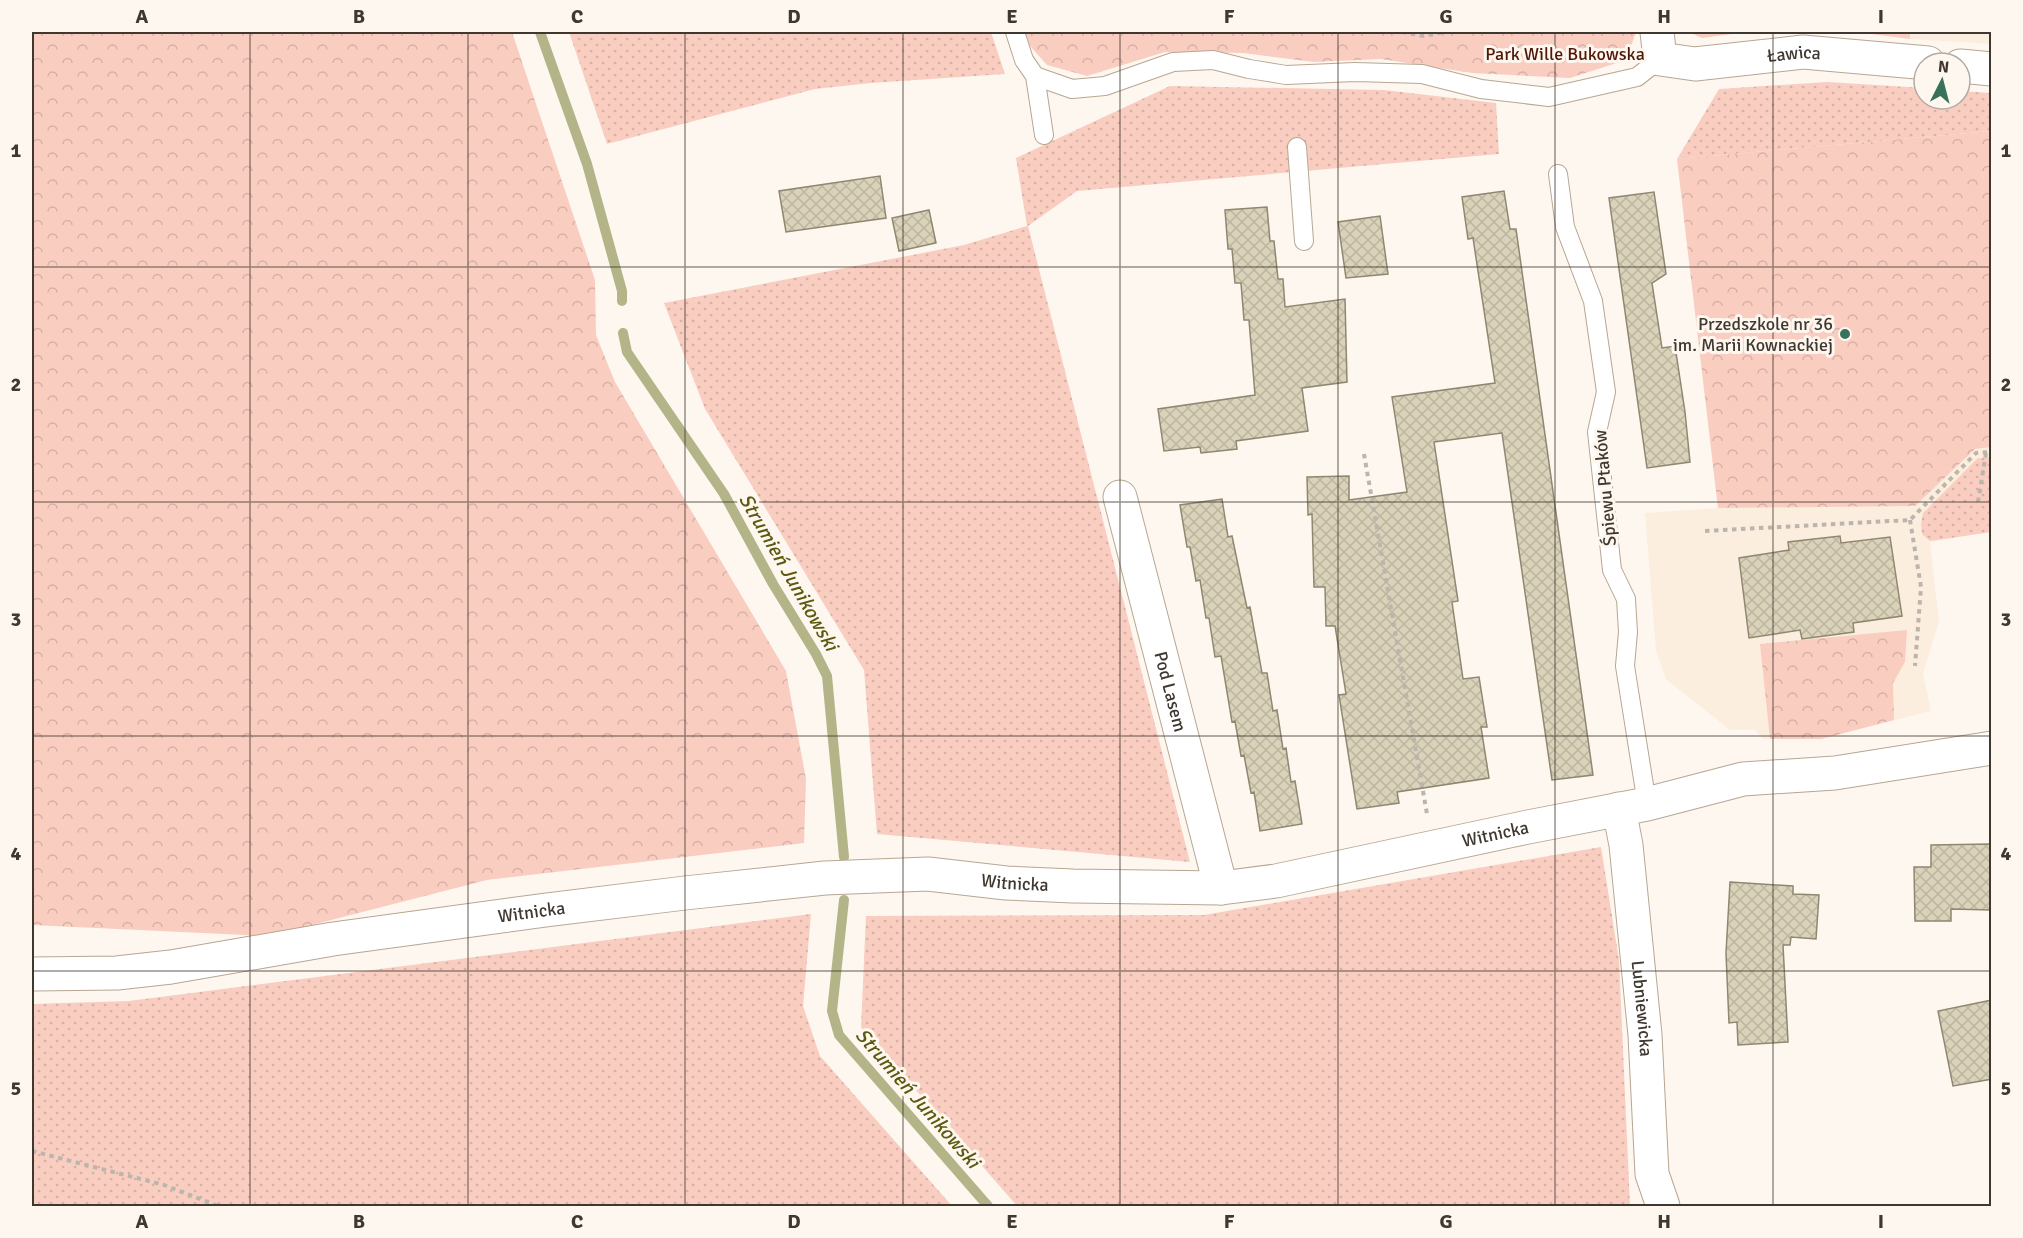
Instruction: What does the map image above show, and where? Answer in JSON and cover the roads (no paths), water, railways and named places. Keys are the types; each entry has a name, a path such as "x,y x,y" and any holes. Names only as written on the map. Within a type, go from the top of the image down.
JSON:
{"street":[{"name":"Ławica","path":"1658,45 1695,64 1803,52 1912,62"},
{"path":"1972,67 1992,69"},
{"name":"Pod Lasem","path":"1120,496 1221,888"},
{"name":"Witnicka","path":"32,974 117,973 171,967 333,939 546,910 685,892 825,878 927,874 1006,883 1221,888 1276,881 1633,806 1743,779 1835,773 1992,748"},
{"name":"Lubniewicka","path":"1633,806 1626,844 1645,1035 1652,1174 1663,1206"}],"lane":[{"path":"1015,32 1024,60 1035,76 1044,135"},
{"path":"1035,76 1072,89 1105,86 1173,62 1213,60 1286,75 1355,72 1422,74 1481,89 1549,97 1636,77 1658,45"},
{"path":"1297,147 1304,241"},
{"name":"Śpiewu Ptaków","path":"1558,174 1565,227 1593,301 1606,392 1597,432 1612,570 1626,599 1628,632 1625,666 1633,806"}],"waterway":[{"name":"Strumień Junikowski","path":"540,32 587,164 622,291 622,301"},
{"name":"Strumień Junikowski","path":"623,333 627,352 724,494 827,676 844,857"},
{"name":"Strumień Junikowski","path":"844,900 832,1011 839,1035 988,1206"}],"place":[{"name":"Przedszkole nr 36 im. Marii Kownackiej","path":"1845,334"}],"park label":[{"name":"Park Wille Bukowska","path":"1565,54"}]}
